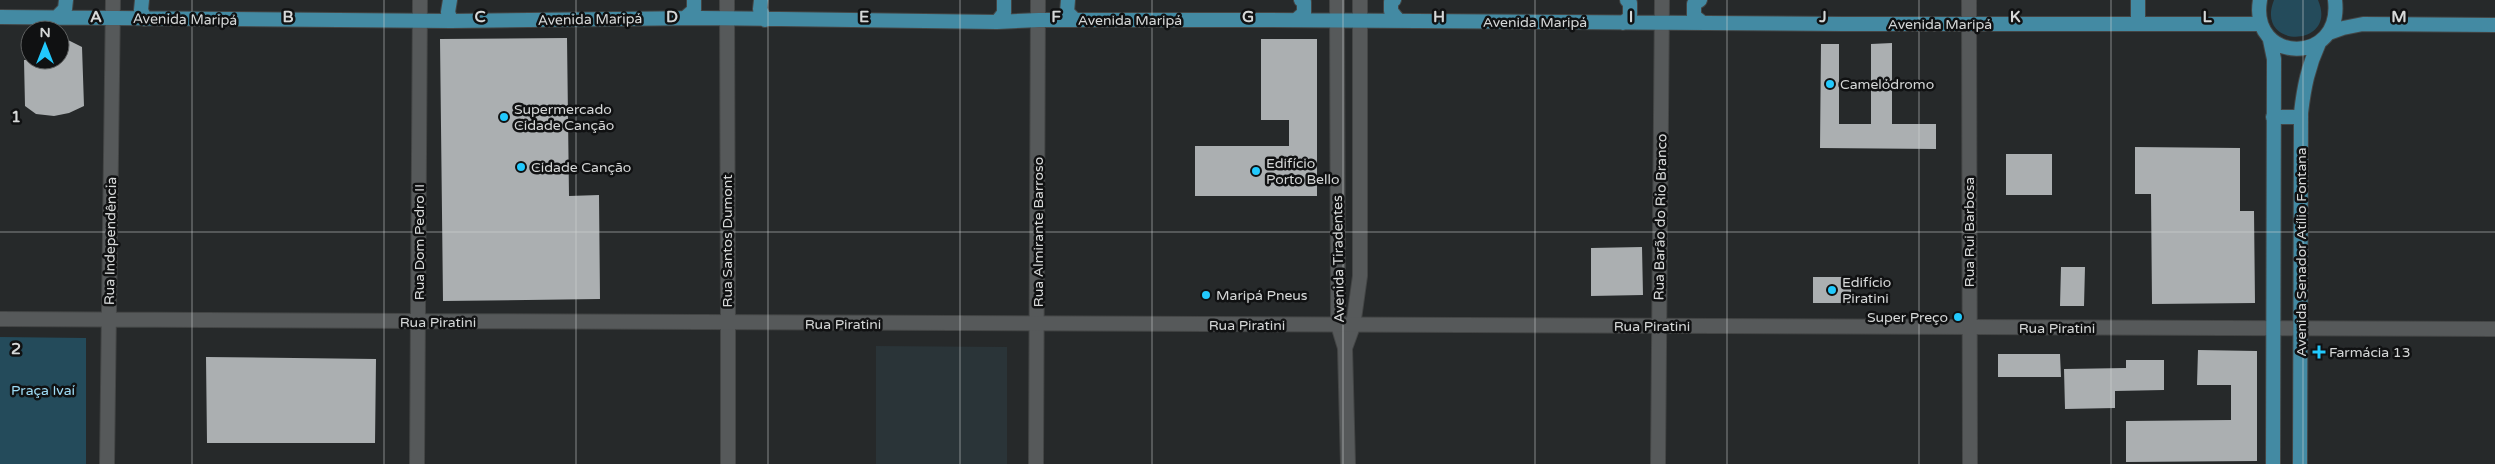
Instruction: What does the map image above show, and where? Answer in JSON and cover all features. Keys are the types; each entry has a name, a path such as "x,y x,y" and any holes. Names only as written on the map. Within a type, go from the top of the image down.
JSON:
{"main road":[{"path":"56,18 65,9 66,0"},
{"path":"142,0 141,10 145,19"},
{"path":"450,0 448,12 451,21"},
{"path":"685,18 694,10 694,0"},
{"path":"761,0 760,9 765,20"},
{"path":"998,22 1004,13 1004,0"},
{"path":"1068,0 1067,12 1075,20"},
{"path":"1296,20 1304,13 1304,2 1302,0"},
{"path":"1394,0 1391,2 1391,11 1399,21"},
{"path":"1623,22 1630,17 1630,3 1627,0"},
{"path":"1700,0 1694,4 1694,16 1703,23"},
{"path":"2138,0 2138,24"},
{"path":"2260,0 2261,24 2270,40 2284,47 2296,49 2308,48 2343,28 2363,24 2495,25"},
{"name":"Avenida Senador Atílio Fontana","path":"2300,464 2301,118 2304,84 2324,38 2334,23 2335,0"},
{"name":"Avenida Maripá","path":"0,17 451,21 685,18 998,22 1039,20 1337,20 1662,23 2261,24"},
{"name":"Avenida Senador Atílio Fontana","path":"2270,40 2274,59 2273,464"},
{"path":"2273,117 2301,118"}],"street":[{"name":"Rua Independência","path":"107,464 113,0"},
{"name":"Rua Dom Pedro II","path":"416,464 420,0"},
{"name":"Rua Santos Dumont","path":"727,0 728,464"},
{"name":"Rua Almirante Barroso","path":"1036,464 1038,0"},
{"name":"Avenida Tiradentes","path":"1337,0 1338,326 1345,348"},
{"name":"Avenida Tiradentes","path":"1345,348 1353,326 1360,276 1360,0"},
{"name":"Rua Barão do Rio Branco","path":"1658,464 1662,0"},
{"name":"Rua Rui Barbosa","path":"1969,0 1970,464"},
{"path":"1337,64 1346,57 1352,57 1360,65"},
{"path":"1337,277 1348,283 1360,276"},
{"name":"Rua Piratini","path":"0,319 1338,326 2495,329"},
{"path":"1345,348 1348,464"}],"shaded area":[{"path":"876,346 1007,347 1007,464 876,464"}],"green space":[{"path":"2274,0 2318,0 2321,16 2317,27 2308,34 2296,37 2285,35 2275,28 2271,16"},
{"name":"Praça Ivaí","path":"0,337 86,338 86,464 0,464"}],"building":[{"name":"Supermercado Cidade Canção","path":"567,38 569,196 599,195 600,299 443,301 440,39"},
{"path":"1261,39 1317,39 1317,196 1195,196 1195,146 1289,146 1289,120 1261,120"},
{"path":"70,41 82,47 84,106 69,113 54,116 36,114 25,106 24,70 70,70"},
{"name":"Camelódromo","path":"1892,43 1892,124 1936,124 1936,149 1820,148 1821,44 1839,44 1839,124 1871,124 1871,44"},
{"path":"2135,147 2240,148 2240,211 2254,211 2255,303 2152,304 2151,194 2135,194"},
{"path":"2006,154 2052,154 2052,195 2006,195"},
{"path":"1642,247 1643,295 1591,296 1591,248"},
{"path":"2061,267 2085,267 2084,306 2060,306"},
{"name":"Edifício Piratini","path":"1813,277 1851,277 1851,303 1813,303"},
{"path":"2198,350 2257,351 2257,461 2126,462 2126,421 2231,420 2231,385 2197,385"},
{"path":"1998,354 2060,354 2061,377 1998,377"},
{"path":"206,357 376,359 375,443 207,443"},
{"path":"2126,360 2164,360 2164,390 2115,391 2115,408 2065,409 2064,369 2126,368"}],"place":[{"name":"Camelódromo","path":"1830,84"},
{"name":"Supermercado Cidade Canção","path":"504,117"},
{"name":"Cidade Canção","path":"521,167"},
{"name":"Edifício Porto Bello","path":"1256,171"},
{"name":"Edifício Piratini","path":"1832,290"},
{"name":"Maripá Pneus","path":"1206,295"},
{"name":"Super Preço","path":"1958,317"},
{"name":"Farmácia 13","path":"2319,352"}]}
